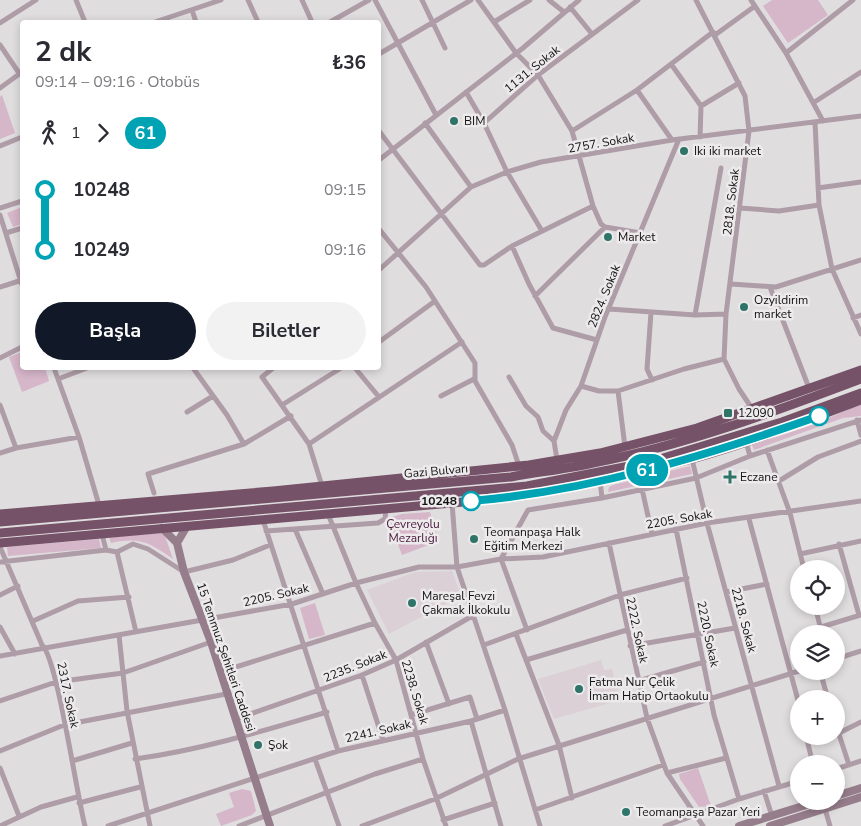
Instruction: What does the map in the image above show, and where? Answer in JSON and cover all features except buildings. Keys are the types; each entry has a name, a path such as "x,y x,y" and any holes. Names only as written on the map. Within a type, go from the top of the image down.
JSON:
{"highway":[{"path":"0,514 322,486 519,466 557,460 626,447 697,428 753,410 861,370"},
{"name":"Gazi Bulvarı","path":"0,522 511,477 594,463 676,442 785,407 861,379"},
{"path":"753,410 785,407 809,388"},
{"name":"Gazi Bulvarı","path":"0,533 527,486 650,462 814,411 861,393"},
{"path":"0,543 523,495 600,481 692,458 746,442 861,400"},
{"path":"794,425 814,411 837,409"}],"main road":[{"path":"162,528 177,543 187,526"},
{"name":"15 Temmuz Şehitleri Caddesi","path":"177,543 184,572 257,779 270,826"},
{"path":"845,793 861,788"},
{"path":"845,803 861,798"},
{"path":"739,826 791,810"},
{"path":"770,826 822,810"}],"street":[{"path":"0,23 36,0"},
{"path":"76,0 84,20"},
{"path":"161,20 221,0"},
{"path":"248,0 257,20"},
{"path":"302,0 311,20"},
{"path":"334,20 369,0"},
{"path":"374,0 436,115"},
{"path":"422,0 445,48"},
{"path":"381,53 396,42 471,0"},
{"path":"478,0 516,53 538,75 572,131 592,206 601,224 605,228 641,233"},
{"path":"494,22 530,0"},
{"path":"549,0 564,12"},
{"path":"381,158 516,53 579,0"},
{"name":"1131. Sokak","path":"484,123 538,75 638,0"},
{"name":"2818. Sokak","path":"696,0 745,96 749,131 726,314 724,359 739,389 753,410"},
{"path":"751,0 786,53 823,121"},
{"path":"786,53 852,0"},
{"path":"570,6 592,34"},
{"path":"572,131 637,90 714,33 755,6"},
{"path":"192,10 195,20"},
{"path":"0,45 20,72"},
{"path":"672,64 701,106 700,137"},
{"path":"813,103 861,72"},
{"path":"0,88 20,74"},
{"path":"701,106 739,83"},
{"path":"637,90 672,140"},
{"path":"466,92 484,123 507,172 542,231"},
{"name":"2757. Sokak","path":"381,268 471,186 507,172 542,162 578,158 678,139 861,116"},
{"path":"815,122 819,205 832,269 861,334"},
{"path":"425,123 471,186"},
{"path":"381,134 440,214 480,264 484,265 512,246 592,206"},
{"path":"0,146 20,138"},
{"name":"2824. Sokak","path":"554,441 566,410 581,386 609,309 678,139"},
{"path":"695,315 721,168"},
{"path":"818,188 861,182"},
{"path":"0,208 20,202"},
{"path":"740,208 779,211 819,205"},
{"path":"0,217 20,276"},
{"path":"535,296 605,228"},
{"path":"6,233 20,229"},
{"path":"381,232 435,301 475,363 474,379 512,445 519,466"},
{"path":"512,246 535,296 553,328 597,340"},
{"path":"731,284 770,287 861,260"},
{"path":"0,287 20,282"},
{"path":"770,287 809,388"},
{"path":"381,341 435,301"},
{"path":"609,309 695,315 726,314"},
{"path":"651,312 648,370 652,380"},
{"path":"853,318 861,315"},
{"path":"309,444 462,342"},
{"path":"0,358 20,348"},
{"path":"581,386 599,391 618,391 724,359"},
{"path":"55,370 79,437 99,505"},
{"path":"58,379 82,370"},
{"path":"194,370 244,444"},
{"path":"271,370 262,377 309,444 322,486"},
{"path":"282,405 337,370"},
{"path":"357,370 379,397"},
{"path":"509,377 526,406 538,417 543,431 554,441 557,460"},
{"path":"441,396 474,379"},
{"path":"618,391 626,447"},
{"path":"187,412 213,396"},
{"path":"0,405 16,448"},
{"path":"154,493 148,474 244,444 291,416"},
{"path":"527,630 501,559 528,510 602,498 696,478 750,456 859,420 861,435"},
{"path":"0,453 16,448 79,437"},
{"path":"779,481 818,457 861,440"},
{"path":"746,442 750,456"},
{"path":"767,450 790,513 802,560"},
{"name":"2218. Sokak","path":"692,458 707,523 779,786"},
{"path":"600,481 602,498"},
{"path":"642,489 652,534"},
{"name":"2205. Sokak","path":"0,656 292,604 419,567 457,567 501,559 543,557 707,523 749,519 861,501"},
{"path":"452,503 457,567 505,710 518,759 540,826"},
{"path":"266,531 382,522 386,509"},
{"name":"2238. Sokak","path":"328,514 356,584 396,660 423,759 444,823"},
{"path":"749,519 790,666"},
{"path":"263,520 270,545 292,604 338,751"},
{"path":"295,528 323,594"},
{"name":"2220. Sokak","path":"676,529 697,634 726,758 739,799"},
{"path":"102,534 106,550"},
{"path":"800,554 861,540"},
{"name":"2222. Sokak","path":"609,543 626,630 647,718 667,773 703,826"},
{"path":"2,562 106,550 117,552 133,544 148,549 184,572 233,560 270,545"},
{"path":"827,625 860,615 839,544"},
{"name":"2317. Sokak","path":"0,548 2,562 18,586 42,645 47,649 56,682 78,800 85,826"},
{"path":"117,552 136,632"},
{"path":"484,645 620,596 687,578"},
{"path":"726,592 767,584"},
{"path":"0,596 18,586"},
{"path":"33,621 78,601 129,597"},
{"name":"2235. Sokak","path":"236,718 362,675 396,660 474,615"},
{"path":"220,672 375,623"},
{"path":"0,627 15,654"},
{"path":"630,646 736,628"},
{"path":"526,660 626,630"},
{"path":"516,634 559,745 572,798"},
{"path":"118,635 132,743 140,787 150,826"},
{"path":"0,701 56,682 123,673 210,642"},
{"path":"426,642 449,704"},
{"path":"845,656 861,651"},
{"path":"638,681 704,662"},
{"path":"362,826 435,799 518,759 790,674"},
{"path":"362,675 383,740"},
{"path":"0,751 64,725 127,711 152,709 226,694"},
{"path":"411,715 470,697 477,719"},
{"name":"2241. Sokak","path":"108,826 147,812 257,779 338,751 470,721 505,710"},
{"path":"136,759 175,753 242,738 326,712"},
{"path":"470,721 502,826"},
{"path":"845,730 861,722"},
{"path":"72,761 132,743"},
{"path":"843,745 849,765"},
{"path":"667,773 726,758"},
{"path":"315,759 339,826"},
{"path":"239,826 375,774 423,759"},
{"path":"845,767 861,761"},
{"path":"535,810 663,765"},
{"path":"0,768 19,816"},
{"path":"665,826 739,799 790,783"},
{"path":"0,826 41,807 140,787"},
{"path":"764,791 772,816"},
{"path":"444,823 495,803"},
{"path":"825,810 830,826"}],"shaded area":[{"name":"Mareşal Fevzi Çakmak İlkokulu","path":"452,571 461,596 389,634 367,590 415,572"},
{"name":"Fatma Nur Çelik İmam Hatip Ortaokulu","path":"601,660 604,670 612,669 620,700 554,719 538,679"}],"green space":[{"path":"772,0 818,0 828,15 788,43 763,6"},
{"path":"2,95 15,133 0,139 0,97"},
{"path":"20,208 20,225 13,227 7,213"},
{"path":"20,353 20,370 46,370 49,381 22,392 9,357"},
{"path":"861,404 861,416 843,418 754,450 752,445 815,424"},
{"path":"690,466 692,474 608,492 609,487 613,485"},
{"name":"Çevreyolu Mezarlığı","path":"430,512 439,541 402,555 388,518 402,514"},
{"path":"164,533 173,559 144,542 121,541 111,543 109,537"},
{"path":"99,539 101,548 8,556 7,547"},
{"path":"315,603 325,635 309,639 300,608"},
{"path":"698,768 711,806 699,807 680,779 679,774"},
{"path":"242,789 251,791 256,811 252,815 221,826 216,814 234,807 229,793"}],"bus line":[{"name":"61","path":"471,501 559,489 600,481 692,458 746,442 819,416"}],"place":[{"name":"BIM","path":"454,121"},
{"name":"Iki iki market","path":"684,151"},
{"name":"Market","path":"608,237"},
{"name":"Ozyildirim market","path":"744,307"},
{"name":"12090","path":"728,413"},
{"name":"Eczane","path":"730,477"},
{"name":"10248","path":"471,501"},
{"name":"Teomanpaşa Halk Eğitim Merkezi","path":"474,539"},
{"name":"Mareşal Fevzi Çakmak İlkokulu","path":"412,603"},
{"name":"Fatma Nur Çelik İmam Hatip Ortaokulu","path":"579,689"},
{"name":"Şok","path":"258,745"},
{"name":"Teomanpaşa Pazar Yeri","path":"626,812"}]}
